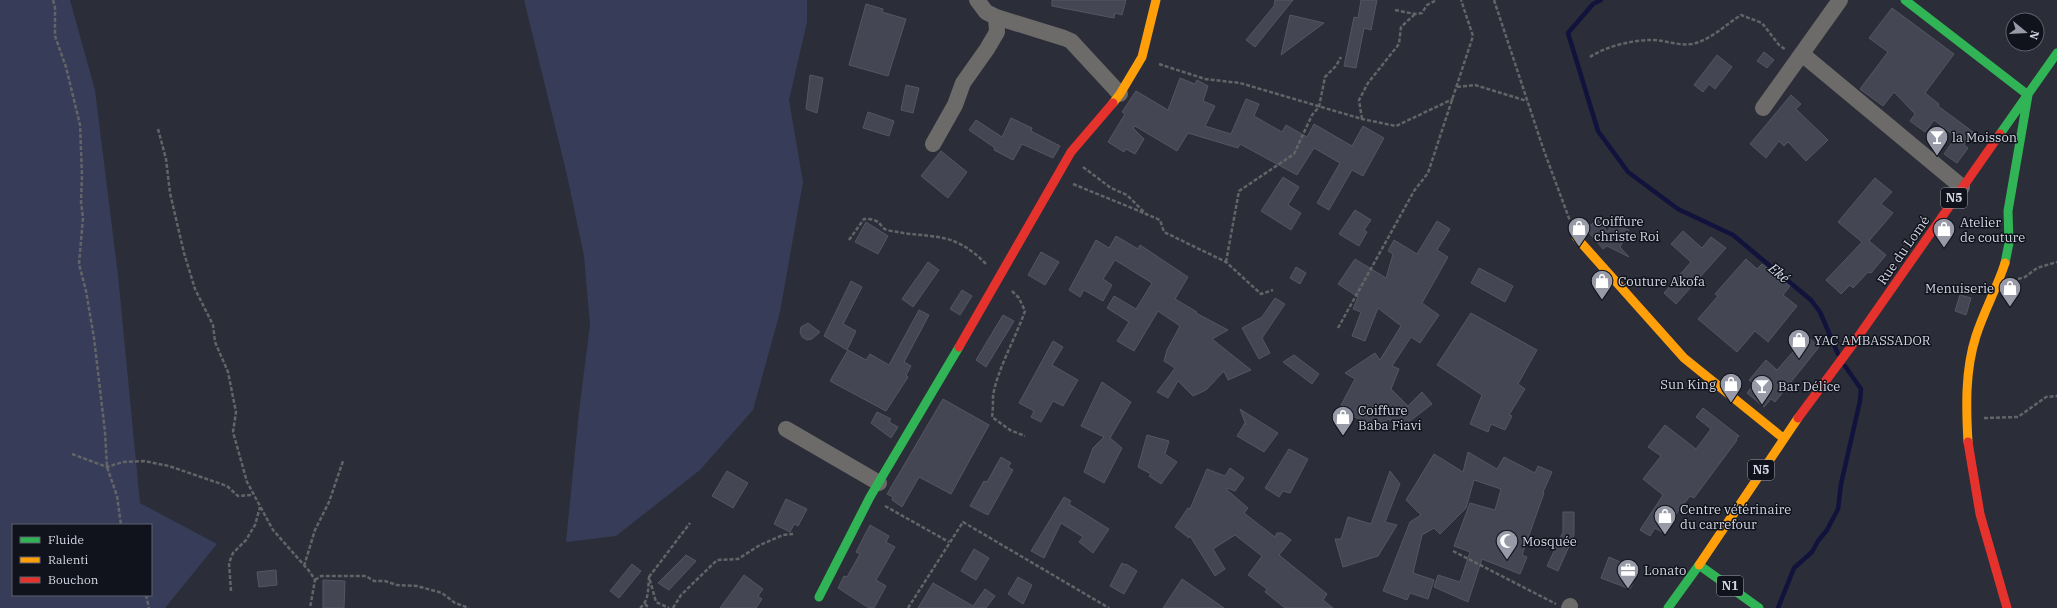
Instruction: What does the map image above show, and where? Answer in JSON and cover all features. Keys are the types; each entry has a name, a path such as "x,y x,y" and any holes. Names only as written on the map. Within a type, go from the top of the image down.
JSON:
{"main road":[{"path":"819,597 870,497 923,410 1071,152 1120,94 1142,57 1156,0"},
{"path":"1905,0 2028,95 2008,214 2008,248 1998,282 1971,352 1967,384 1969,452 1981,517 2007,608"},
{"name":"Rue du Lomé","path":"1783,438 1853,344 2057,53"},
{"path":"1576,237 1684,358 1783,438"},
{"name":"N5","path":"1699,565 1783,438"},
{"path":"1668,608 1699,565"},
{"name":"N1","path":"1699,565 1759,608"}],"street":[{"path":"977,0 986,12 996,18 1071,41 1120,94"},
{"path":"1764,108 1840,0"},
{"path":"933,144 955,105 963,83 997,32 996,18"},
{"path":"1802,54 1962,187"},
{"path":"786,429 879,483"}],"path":[{"path":"54,0 55,36 66,67 80,125 82,175 80,202 83,218 79,264 86,291 94,338 108,467 117,496 121,524"},
{"path":"1395,10 1415,14 1422,13 1427,4 1437,0"},
{"path":"1338,328 1414,191 1428,173 1454,99 1473,36 1462,0"},
{"path":"1495,0 1527,101 1576,237"},
{"path":"1362,118 1359,100 1368,83 1399,44 1400,27 1415,14"},
{"path":"1590,57 1598,52 1616,47 1653,40 1675,45 1692,44 1711,37 1741,15 1762,23 1779,46 1790,52 1802,54"},
{"path":"1142,57 1205,79 1240,83 1319,107 1396,126 1454,99"},
{"path":"1226,262 1238,191 1294,154 1312,115 1319,107 1325,77 1336,66 1341,57"},
{"path":"1457,87 1475,85 1527,101"},
{"path":"158,129 166,159 170,193 184,253 195,289 212,325 215,342 228,372 236,412 233,432 253,495 273,530 315,580"},
{"path":"1071,152 1086,170 1111,188 1127,195 1146,214"},
{"path":"1055,180 1075,184 1160,220 1164,232 1226,262 1261,294 1273,290"},
{"path":"1998,282 2014,278 2019,279 2037,268 2057,262"},
{"path":"1967,414 1977,418 2018,417 2046,398 2057,396"},
{"path":"72,454 108,467 123,462 144,461 169,466 227,486 238,496 253,495"},
{"path":"304,566 315,530 330,502 343,461"},
{"path":"870,497 949,542"},
{"path":"231,591 229,563 233,553 246,540 254,525 260,506"},
{"path":"908,608 963,522 1109,608"},
{"path":"640,608 645,604 649,577 690,523"},
{"path":"673,608 681,595 717,560 738,559 760,545 783,535 794,534"},
{"path":"1453,551 1565,606"},
{"path":"310,608 315,580 320,576 366,576 374,581 384,581 397,585 417,586 442,593 455,604 469,608"},
{"path":"649,577 656,602 669,608"},
{"path":"146,596 149,608"},
{"path":"645,604 650,608"}],"shaded area":[{"path":"0,0 70,0 95,90 118,275 140,503 217,544 165,608 0,608"},
{"path":"524,0 807,0 807,22 789,100 803,182 780,312 753,410 700,470 616,536 566,542 579,411 590,325 584,256 567,175"}],"building":[{"path":"1052,0 1126,0 1122,15 1115,13 1114,18 1052,6"},
{"path":"1275,0 1293,0 1255,47 1246,40 1274,6"},
{"path":"1361,0 1377,0 1371,30 1364,28 1356,68 1344,66 1354,17 1358,18"},
{"path":"866,4 883,9 882,12 906,19 888,76 849,65"},
{"path":"1892,8 1954,54 1925,93 1939,104 1938,106 1973,132 1964,145 1968,148 1957,163 1944,154 1956,137 1934,120 1925,132 1910,121 1915,114 1894,92 1883,106 1860,89 1888,52 1869,38"},
{"path":"1290,15 1324,23 1281,55"},
{"path":"1764,52 1774,60 1767,68 1757,61"},
{"path":"1717,55 1732,67 1715,89 1709,84 1703,92 1694,85"},
{"path":"810,75 823,78 817,113 806,109"},
{"path":"1180,78 1195,84 1197,80 1208,86 1203,101 1215,106 1205,126 1231,134 1246,99 1259,104 1254,116 1282,132 1286,125 1307,137 1314,124 1352,146 1363,126 1384,138 1363,176 1352,170 1329,210 1317,203 1340,163 1314,148 1297,175 1240,144 1238,148 1188,133 1177,151 1135,126 1133,128 1144,139 1135,154 1126,149 1124,152 1108,142 1125,114 1122,112 1136,91 1168,110"},
{"path":"906,85 919,88 913,113 901,110"},
{"path":"1791,95 1801,104 1796,109 1828,140 1806,161 1788,142 1784,146 1779,141 1766,158 1750,144"},
{"path":"868,112 894,121 889,136 863,128"},
{"path":"1011,118 1032,128 1031,131 1060,146 1053,158 1022,144 1013,160 994,150 995,148 969,130 976,120 1002,137"},
{"path":"941,151 967,172 948,198 921,176"},
{"path":"1283,177 1299,187 1288,205 1301,213 1291,230 1261,211"},
{"path":"1875,178 1892,192 1881,204 1893,213 1869,241 1886,255 1871,273 1868,272 1853,288 1850,285 1841,294 1826,280 1862,242 1838,222"},
{"path":"1355,210 1371,220 1364,230 1367,232 1359,246 1339,234"},
{"path":"1598,219 1608,232 1611,224 1629,230 1620,247 1629,257 1607,246 1603,249 1586,229"},
{"path":"1437,221 1450,229 1437,250 1448,257 1422,303 1439,315 1420,343 1411,337 1392,366 1399,369 1391,389 1408,406 1422,392 1432,404 1405,425 1387,419 1382,429 1350,415 1352,410 1341,405 1355,379 1345,373 1375,353 1380,360 1401,326 1378,308 1365,341 1352,336 1361,312 1353,309 1358,297 1338,284 1355,259 1386,278 1393,254 1388,251 1394,240 1417,254"},
{"path":"866,222 888,236 878,254 855,242"},
{"path":"1683,231 1702,248 1711,237 1726,248 1676,304 1664,293 1691,262 1671,244"},
{"path":"1116,236 1138,249 1140,245 1188,277 1175,299 1197,312 1196,313 1228,330 1212,339 1251,370 1228,380 1224,371 1206,390 1193,396 1178,381 1168,398 1157,392 1175,368 1164,361 1167,350 1180,326 1158,311 1134,351 1117,341 1129,322 1107,308 1114,296 1136,309 1152,283 1115,260 1103,279 1112,285 1103,301 1084,290 1080,297 1069,290 1096,240 1109,248"},
{"path":"1041,252 1059,262 1045,285 1028,275"},
{"path":"1746,259 1757,269 1762,264 1790,286 1783,295 1797,306 1768,342 1755,331 1737,352 1698,319 1718,296 1715,294"},
{"path":"928,262 939,270 913,307 902,299"},
{"path":"1296,267 1306,273 1300,284 1290,278"},
{"path":"1479,268 1513,286 1505,302 1471,283"},
{"path":"851,281 862,287 843,324 856,331 847,350 824,336"},
{"path":"962,290 972,296 960,315 950,309"},
{"path":"1960,295 1971,298 1966,315 1955,311"},
{"path":"1275,298 1285,304 1262,338 1270,353 1259,359 1242,328 1262,317"},
{"path":"919,310 929,315 904,362 911,366 906,375 908,377 886,411 830,381 848,350 866,360 870,354 889,365"},
{"path":"1471,313 1537,350 1518,384 1525,389 1509,415 1512,416 1505,430 1491,424 1488,432 1470,424 1482,395 1437,365"},
{"path":"1003,315 1014,321 986,367 976,360"},
{"path":"808,323 820,332 812,339 807,340 802,337 800,332 801,327"},
{"path":"1807,336 1819,347 1775,402 1771,399 1764,407 1747,393 1754,384 1749,380 1766,360 1777,370"},
{"path":"1053,341 1063,347 1052,365 1078,380 1063,406 1053,401 1041,422 1031,417 1034,411 1019,403"},
{"path":"1294,355 1319,374 1312,384 1283,362"},
{"path":"1102,382 1131,402 1110,438 1122,448 1104,483 1084,472 1093,448 1104,437 1081,426"},
{"path":"943,399 989,425 951,494 919,477 902,507 892,500 893,497 887,494"},
{"path":"1703,408 1739,436 1694,498 1690,496 1662,532 1655,528 1650,536 1640,530 1663,495 1643,479 1661,456 1648,447 1665,425 1696,449 1711,429 1696,417"},
{"path":"1240,409 1278,433 1264,452 1237,436 1245,423 1246,425"},
{"path":"877,412 891,419 889,422 898,427 891,438 871,423"},
{"path":"1147,435 1169,441 1165,454 1177,462 1161,484 1149,476 1151,474 1138,467"},
{"path":"1289,449 1308,459 1290,493 1283,491 1279,497 1265,488"},
{"path":"1468,452 1497,469 1504,457 1535,473 1538,466 1552,472 1543,492 1544,493 1522,555 1527,557 1520,574 1482,559 1468,602 1434,587 1438,575 1460,582 1470,552 1454,546 1470,503 1495,510 1501,489 1474,480 1466,508 1440,534 1434,528 1422,535 1413,573 1434,580 1428,599 1410,593 1407,600 1383,591 1410,522 1421,515 1406,500 1434,454 1463,472"},
{"path":"1001,457 1011,463 1008,467 1013,470 988,515 970,506 984,481 987,482"},
{"path":"1230,468 1244,478 1235,491 1226,489 1248,508 1244,513 1275,537 1277,533 1282,533 1291,540 1279,555 1327,594 1323,600 1333,608 1285,608 1265,592 1267,589 1248,575 1262,556 1235,535 1213,549 1225,569 1215,576 1190,536 1189,538 1175,527 1188,508 1190,509 1207,469 1225,476"},
{"path":"727,471 748,483 733,508 712,496"},
{"path":"1390,471 1400,484 1385,522 1397,525 1378,556 1343,567 1335,539 1341,539 1348,517 1371,524"},
{"path":"1064,497 1071,501 1069,504 1109,529 1093,553 1079,542 1083,537 1061,523 1044,558 1031,551"},
{"path":"786,499 807,509 798,526 794,524 790,532 774,524"},
{"path":"1563,512 1574,512 1574,535 1558,571 1547,566 1563,532"},
{"path":"870,525 889,536 886,542 895,547 876,580 886,586 874,608 869,608 838,588 844,576 847,577 860,554 856,552"},
{"path":"974,549 989,558 976,580 961,571"},
{"path":"686,555 696,561 669,590 658,583"},
{"path":"1609,557 1638,572 1630,589 1601,578"},
{"path":"1122,563 1137,571 1124,594 1110,586"},
{"path":"632,564 641,571 619,598 610,591"},
{"path":"276,570 277,585 259,587 257,572"},
{"path":"744,575 763,589 758,596 762,599 756,608 720,608"},
{"path":"1018,577 1032,585 1023,604 1008,594"},
{"path":"1182,579 1188,583 1224,608 1163,608"},
{"path":"323,580 345,581 344,608 323,608"},
{"path":"933,583 973,606 985,589 995,596 986,608 918,608"}],"waterway":[{"name":"Eké","path":"1601,0 1593,4 1568,33 1598,131 1628,172 1678,209 1733,235 1811,300 1820,312 1838,354"},
{"name":"Eké","path":"1778,608 1794,568 1812,552 1818,541 1827,530 1838,509 1841,484 1860,401 1861,389 1845,366"}],"traffic: fast":[{"path":"1905,0 2028,95 2008,211 2009,243 2005,263"},
{"path":"2000,134 2057,53"},
{"path":"819,597 870,497 959,347"},
{"path":"1668,608 1699,565 1759,608"}],"traffic: slow":[{"path":"1113,103 1142,57 1156,0"},
{"path":"1576,237 1684,358 1783,438"},
{"path":"1968,442 1967,389 1972,349 1979,327 2005,263"},
{"path":"1699,565 1798,418"}],"traffic: jam":[{"path":"959,347 1071,152 1113,103"},
{"path":"1798,418 1853,344 2000,134"},
{"path":"1968,442 1980,514 2007,608"}],"place":[{"name":"la Moisson","path":"1937,156"},
{"name":"Coiffure christe Roi","path":"1579,248"},
{"name":"Atelier de couture","path":"1944,248"},
{"name":"Couture Akofa","path":"1602,300"},
{"name":"Menuiserie","path":"2010,308"},
{"name":"YAC AMBASSADOR","path":"1799,360"},
{"name":"Sun King","path":"1731,404"},
{"name":"Bar Délice","path":"1762,406"},
{"name":"Coiffure Baba Fiavi","path":"1343,436"},
{"name":"Centre vétérinaire du carrefour","path":"1665,536"},
{"name":"Mosquée","path":"1507,560"},
{"name":"Lonato","path":"1628,590"}]}
